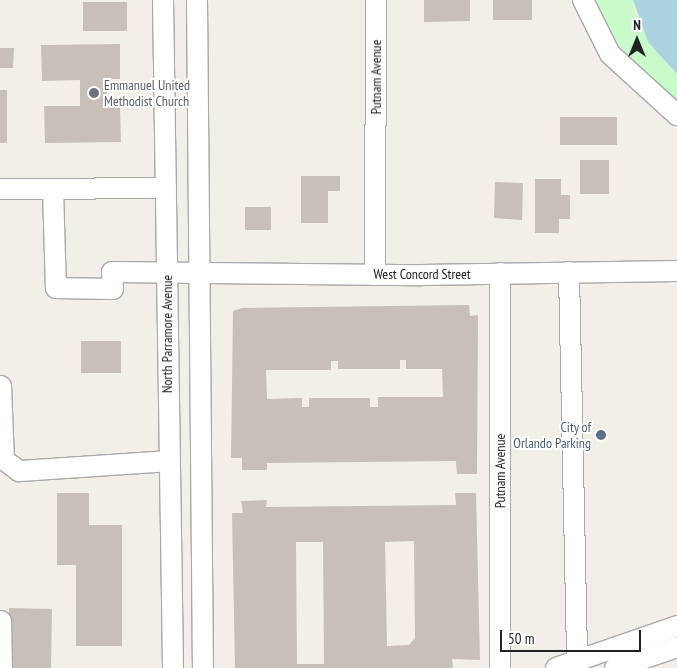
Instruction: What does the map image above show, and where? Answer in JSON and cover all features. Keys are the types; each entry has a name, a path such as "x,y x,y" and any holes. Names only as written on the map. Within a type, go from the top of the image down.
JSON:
{"street":[{"name":"North Parramore Avenue","path":"163,0 168,461 173,668"},
{"path":"197,0 203,668"},
{"name":"Putnam Avenue","path":"375,275 376,0"},
{"path":"583,0 610,54 677,115"},
{"path":"0,189 166,188"},
{"name":"West Concord Street","path":"53,189 56,288 113,289 112,272 167,275 375,275 677,271"},
{"path":"569,272 577,665"},
{"name":"Putnam Avenue","path":"500,273 500,668"},
{"path":"1,386 4,460 19,470 168,461"},
{"path":"1,621 2,668"},
{"path":"556,668 577,665 677,626"},
{"path":"615,668 677,647"}],"green space":[{"path":"595,0 633,0 635,13 671,69 677,74 677,102 647,78 626,54 609,30"}],"water":[{"path":"633,0 677,0 677,74 648,42"}],"building":[{"path":"424,0 470,0 470,21 424,22"},
{"path":"493,0 532,0 532,20 493,20"},
{"path":"83,2 127,2 127,31 83,31"},
{"name":"Emmanuel United Methodist Church","path":"120,44 120,79 107,79 107,107 120,107 121,142 45,143 44,106 80,106 80,80 42,81 41,45"},
{"path":"0,48 14,48 13,68 0,68"},
{"path":"0,90 7,90 7,143 0,143"},
{"path":"560,117 617,117 617,145 560,145"},
{"path":"580,160 609,160 609,194 580,194"},
{"path":"301,176 340,176 340,191 328,191 328,223 301,223"},
{"path":"535,179 561,179 561,195 570,195 570,219 559,219 559,233 535,233"},
{"path":"495,182 523,183 522,220 494,218"},
{"path":"245,207 271,207 271,230 245,230"},
{"path":"469,305 470,316 478,315 477,474 457,474 456,461 267,463 267,470 242,470 242,458 231,458 233,311 242,308","holes":["400,360 406,360 406,369 442,369 443,397 378,397 378,407 370,407 370,398 309,398 309,407 302,407 302,398 267,399 266,370 331,370 331,361 338,361 338,369 400,369"]},
{"path":"81,341 121,341 121,373 81,373"},
{"path":"57,493 89,493 89,525 122,525 122,646 76,646 76,565 57,565"},
{"path":"455,493 476,493 480,660 452,659 453,668 235,668 232,513 243,513 241,501 267,500 266,507 456,505","holes":["414,541 415,638 409,645 387,646 385,542","296,542 323,542 324,664 297,664"]},
{"path":"9,608 52,609 51,668 8,668"}],"place":[{"name":"Emmanuel United Methodist Church","path":"94,93"},
{"name":"City of Orlando Parking","path":"601,435"}]}
